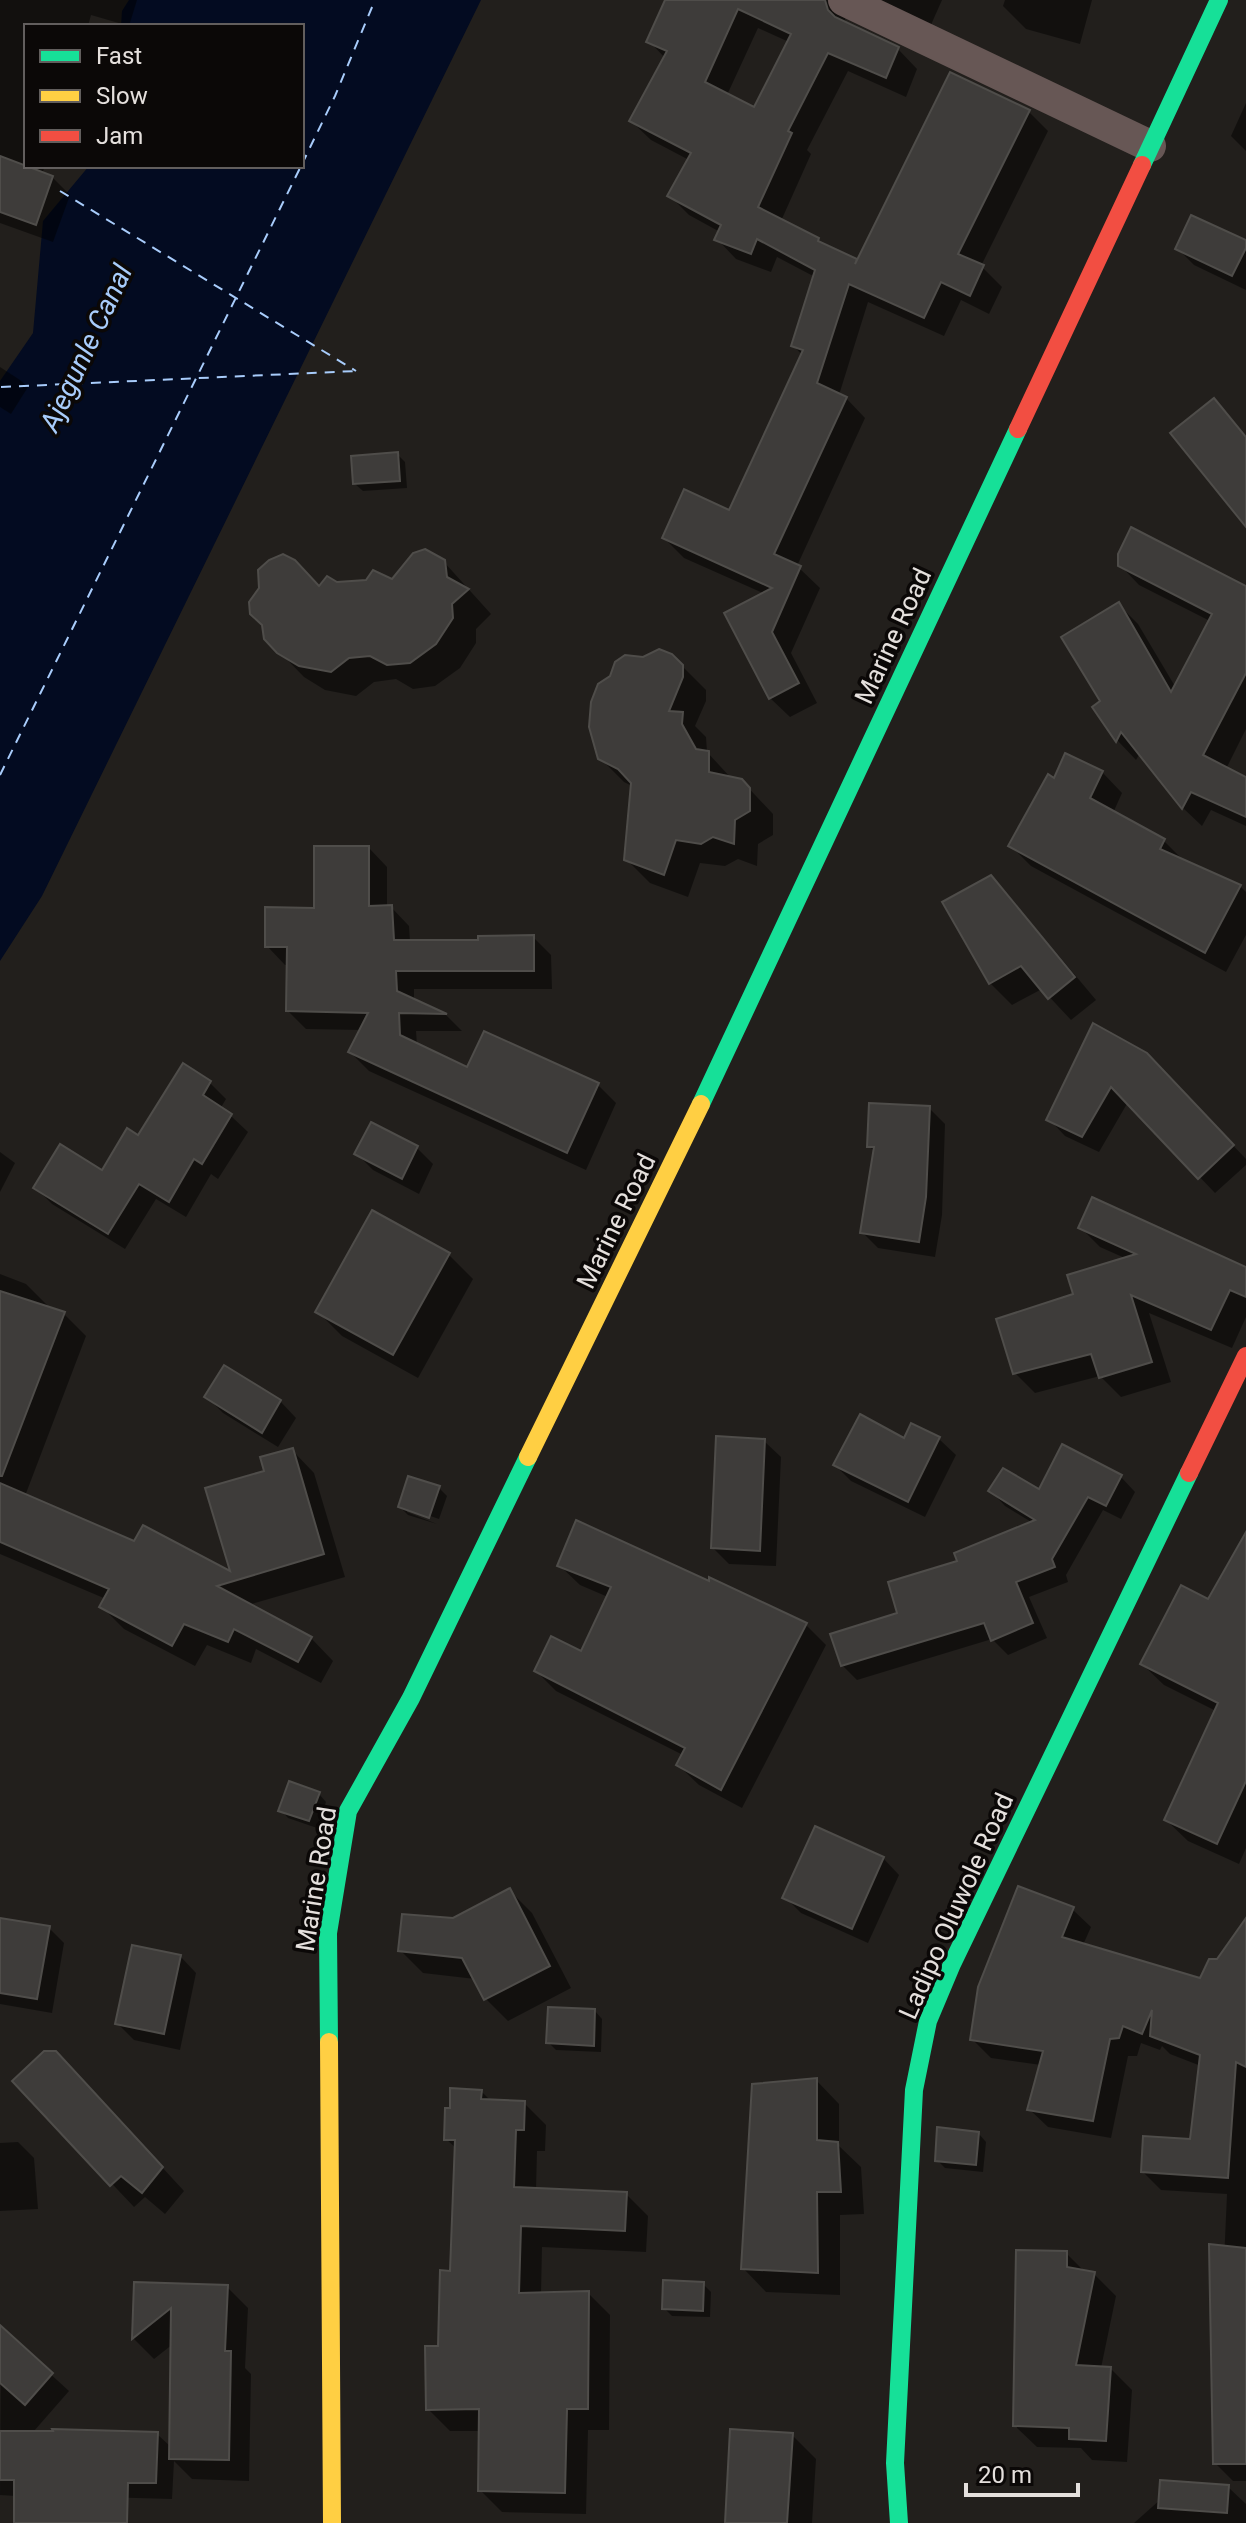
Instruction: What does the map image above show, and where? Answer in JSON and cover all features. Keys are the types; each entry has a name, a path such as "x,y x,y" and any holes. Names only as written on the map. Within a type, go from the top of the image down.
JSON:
{"street":[{"path":"844,0 1150,146"},
{"name":"Marine Road","path":"332,2523 328,1933 348,1811 418,1684 734,1039 1219,0"},
{"name":"Ladipo Oluwole Road","path":"899,2523 895,2463 914,2090 928,2021 952,1964 1246,1356"}],"water":[{"name":"Ajegunle Canal","path":"129,0 481,0 42,896 0,961 0,381 33,333 43,221 87,168 304,168 304,24 121,24 122,11"}],"building":[{"path":"665,0 825,0 828,10 835,17 899,47 886,78 828,53 788,131 792,133 758,207 857,259 855,264 950,72 1030,110 958,254 984,265 970,296 941,282 924,318 849,284 817,383 847,397 774,554 801,566 772,632 799,683 769,699 724,613 772,588 662,538 684,489 729,510 803,350 791,346 815,270 757,239 751,254 714,240 721,225 667,196 691,153 629,121 667,51 646,42","holes":["738,9 791,34 754,107 705,82"]},
{"path":"0,156 24,165 24,168 53,176 36,225 0,212"},
{"path":"1191,215 1246,240 1246,248 1232,276 1175,249"},
{"path":"1214,398 1246,437 1246,527 1170,433"},
{"path":"398,452 400,481 353,484 351,456"},
{"path":"1131,527 1246,586 1246,673 1203,755 1246,777 1246,817 1191,792 1182,809 1121,732 1116,742 1092,707 1100,701 1061,637 1119,602 1171,692 1212,614 1118,566 1118,554"},
{"path":"425,549 445,560 447,577 469,589 452,604 453,618 436,644 410,663 387,665 370,656 349,658 331,672 299,666 277,653 264,639 262,625 250,614 249,602 259,588 258,570 269,560 283,554 295,560 319,586 327,576 337,582 366,580 373,570 392,579 413,553"},
{"path":"659,649 672,654 683,665 683,677 669,711 683,712 682,724 696,749 709,751 709,772 742,779 750,788 750,811 735,820 734,844 713,837 701,844 676,840 664,875 624,860 631,783 618,769 598,759 589,727 591,702 598,684 610,676 615,662 625,655 643,657"},
{"path":"1065,753 1103,771 1090,798 1165,839 1160,849 1241,885 1205,953 1008,846 1048,774 1054,778"},
{"path":"314,846 369,846 369,906 392,905 394,940 478,940 478,936 534,935 534,971 396,971 397,991 447,1014 399,1013 400,1035 467,1067 484,1031 599,1083 567,1153 348,1052 368,1013 286,1011 287,947 265,947 265,907 314,908"},
{"path":"991,875 1075,977 1048,999 1021,966 989,984 942,902"},
{"path":"1093,1023 1147,1053 1234,1145 1198,1179 1111,1087 1082,1137 1046,1120"},
{"path":"183,1063 211,1081 203,1095 232,1114 202,1164 194,1159 169,1202 139,1184 108,1234 33,1188 60,1144 102,1170 127,1128 138,1135"},
{"path":"869,1103 930,1106 926,1197 919,1242 860,1233 874,1147 867,1147"},
{"path":"371,1122 418,1146 402,1179 354,1154"},
{"path":"1092,1197 1246,1267 1246,1297 1230,1290 1211,1330 1131,1295 1152,1362 1099,1378 1091,1354 1013,1374 996,1319 1073,1294 1067,1275 1136,1254 1078,1228"},
{"path":"372,1210 450,1253 393,1355 315,1312"},
{"path":"0,1291 65,1312 2,1476 0,1476"},
{"path":"224,1365 281,1400 262,1433 204,1397"},
{"path":"860,1414 904,1438 911,1423 940,1437 908,1502 833,1465"},
{"path":"716,1436 765,1439 760,1551 711,1548"},
{"path":"1062,1444 1122,1475 1106,1506 1088,1497 1052,1559 1055,1567 1016,1582 1033,1623 991,1641 984,1623 841,1666 830,1634 897,1613 888,1582 957,1561 954,1553 1035,1520 988,1491 1003,1468 1039,1489"},
{"path":"293,1448 324,1554 217,1586 312,1637 298,1662 234,1629 228,1642 184,1624 172,1646 99,1607 109,1589 0,1542 0,1483 134,1541 143,1525 230,1571 205,1488 264,1471 260,1457"},
{"path":"408,1476 440,1486 429,1518 398,1507"},
{"path":"576,1520 807,1623 721,1790 676,1765 685,1748 534,1671 551,1636 581,1651 611,1587 557,1566"},
{"path":"1246,1532 1246,1781 1217,1844 1164,1820 1218,1703 1140,1664 1181,1585 1208,1599"},
{"path":"289,1781 320,1792 309,1821 278,1811"},
{"path":"815,1826 884,1857 852,1929 782,1898"},
{"path":"1018,1886 1074,1907 1062,1937 1200,1978 1209,1959 1217,1959 1246,1918 1246,2067 1236,2062 1228,2178 1141,2172 1143,2136 1190,2139 1200,2055 1150,2036 1152,2010 1142,2034 1123,2026 1119,2038 1110,2039 1093,2121 1027,2110 1043,2051 970,2040 978,1987"},
{"path":"510,1888 550,1966 484,2000 462,1958 398,1951 402,1914 453,1918"},
{"path":"0,1918 50,1926 37,1999 0,1993"},
{"path":"132,1945 181,1955 164,2034 115,2024"},
{"path":"548,2007 595,2009 594,2046 546,2043"},
{"path":"44,2051 56,2051 163,2167 142,2193 121,2176 110,2186 12,2081"},
{"path":"817,2078 817,2140 838,2142 841,2192 817,2192 818,2273 741,2269 752,2084"},
{"path":"450,2088 482,2090 481,2099 525,2101 524,2130 516,2130 514,2187 627,2192 625,2231 521,2226 519,2293 589,2291 588,2409 567,2409 565,2493 478,2491 479,2409 426,2410 425,2346 438,2346 440,2270 450,2271 455,2140 444,2140 445,2108 450,2108"},
{"path":"937,2127 979,2132 976,2165 935,2161"},
{"path":"1209,2244 1246,2248 1246,2464 1213,2464"},
{"path":"1016,2250 1067,2251 1067,2267 1095,2272 1076,2365 1111,2367 1106,2441 1069,2439 1069,2428 1013,2426"},
{"path":"663,2280 704,2282 703,2311 662,2309"},
{"path":"134,2282 228,2285 225,2351 231,2351 229,2460 169,2459 171,2308 132,2339"},
{"path":"0,2325 53,2373 25,2405 0,2383"},
{"path":"730,2429 793,2433 787,2523 725,2523"},
{"path":"0,2431 158,2432 156,2483 128,2483 127,2523 14,2523 14,2480 0,2480"},
{"path":"1160,2480 1229,2485 1227,2513 1158,2508"}],"ferry route":[{"path":"304,160 335,96 375,0"},
{"path":"0,775 300,168"},
{"path":"60,191 356,371"},
{"path":"1,387 356,371"}],"traffic: fast":[{"path":"1142,165 1219,0"},
{"path":"701,1104 1018,429"},
{"path":"329,2042 328,1933 348,1811 411,1698 528,1457"},
{"path":"899,2523 895,2463 914,2090 928,2021 952,1964 1189,1473"}],"traffic: slow":[{"path":"528,1457 701,1104"},
{"path":"329,2042 332,2523"}],"traffic: jam":[{"path":"1018,429 1142,165"},
{"path":"1189,1473 1246,1356"}]}
